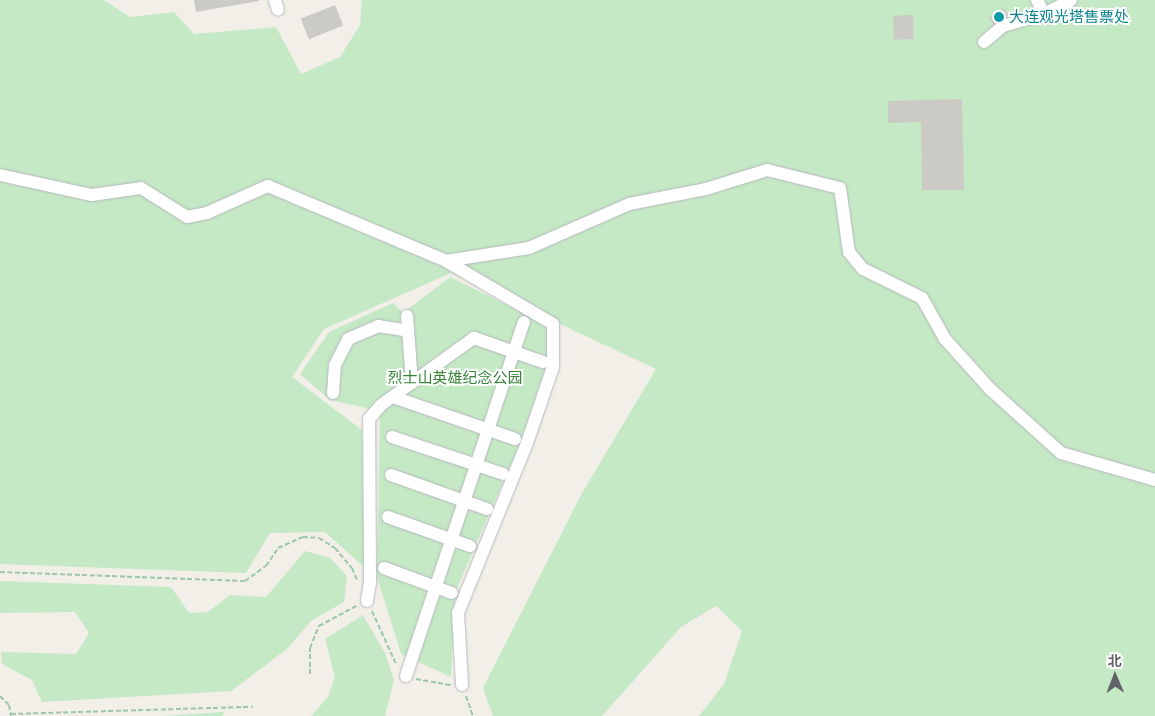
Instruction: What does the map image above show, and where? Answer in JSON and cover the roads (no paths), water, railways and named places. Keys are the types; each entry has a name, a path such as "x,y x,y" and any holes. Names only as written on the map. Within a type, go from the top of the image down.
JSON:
{"street":[{"path":"1037,0 1044,14"},
{"path":"984,42 1003,26 1044,14 1071,0"},
{"path":"446,260 529,248 629,204 706,189 767,170 840,188 849,252 864,269 922,298 945,339 990,389 1061,454 1155,480"},
{"path":"0,175 92,195 141,188 188,216 207,213 268,186 446,260 553,324 553,367 526,444 458,613 462,685"},
{"path":"407,316 412,383"},
{"path":"406,676 524,322"},
{"path":"333,393 334,365 348,339 378,326 408,331"},
{"path":"367,601 370,583 370,419 393,397 474,338 543,362"},
{"path":"393,397 515,438"},
{"path":"392,437 503,474"},
{"path":"391,475 487,509"},
{"path":"388,517 470,546"},
{"path":"384,568 452,593"}],"place":[{"name":"大连观光塔售票处","path":"999,17"}],"park label":[{"name":"烈士山英雄纪念公园","path":"455,378"}]}
